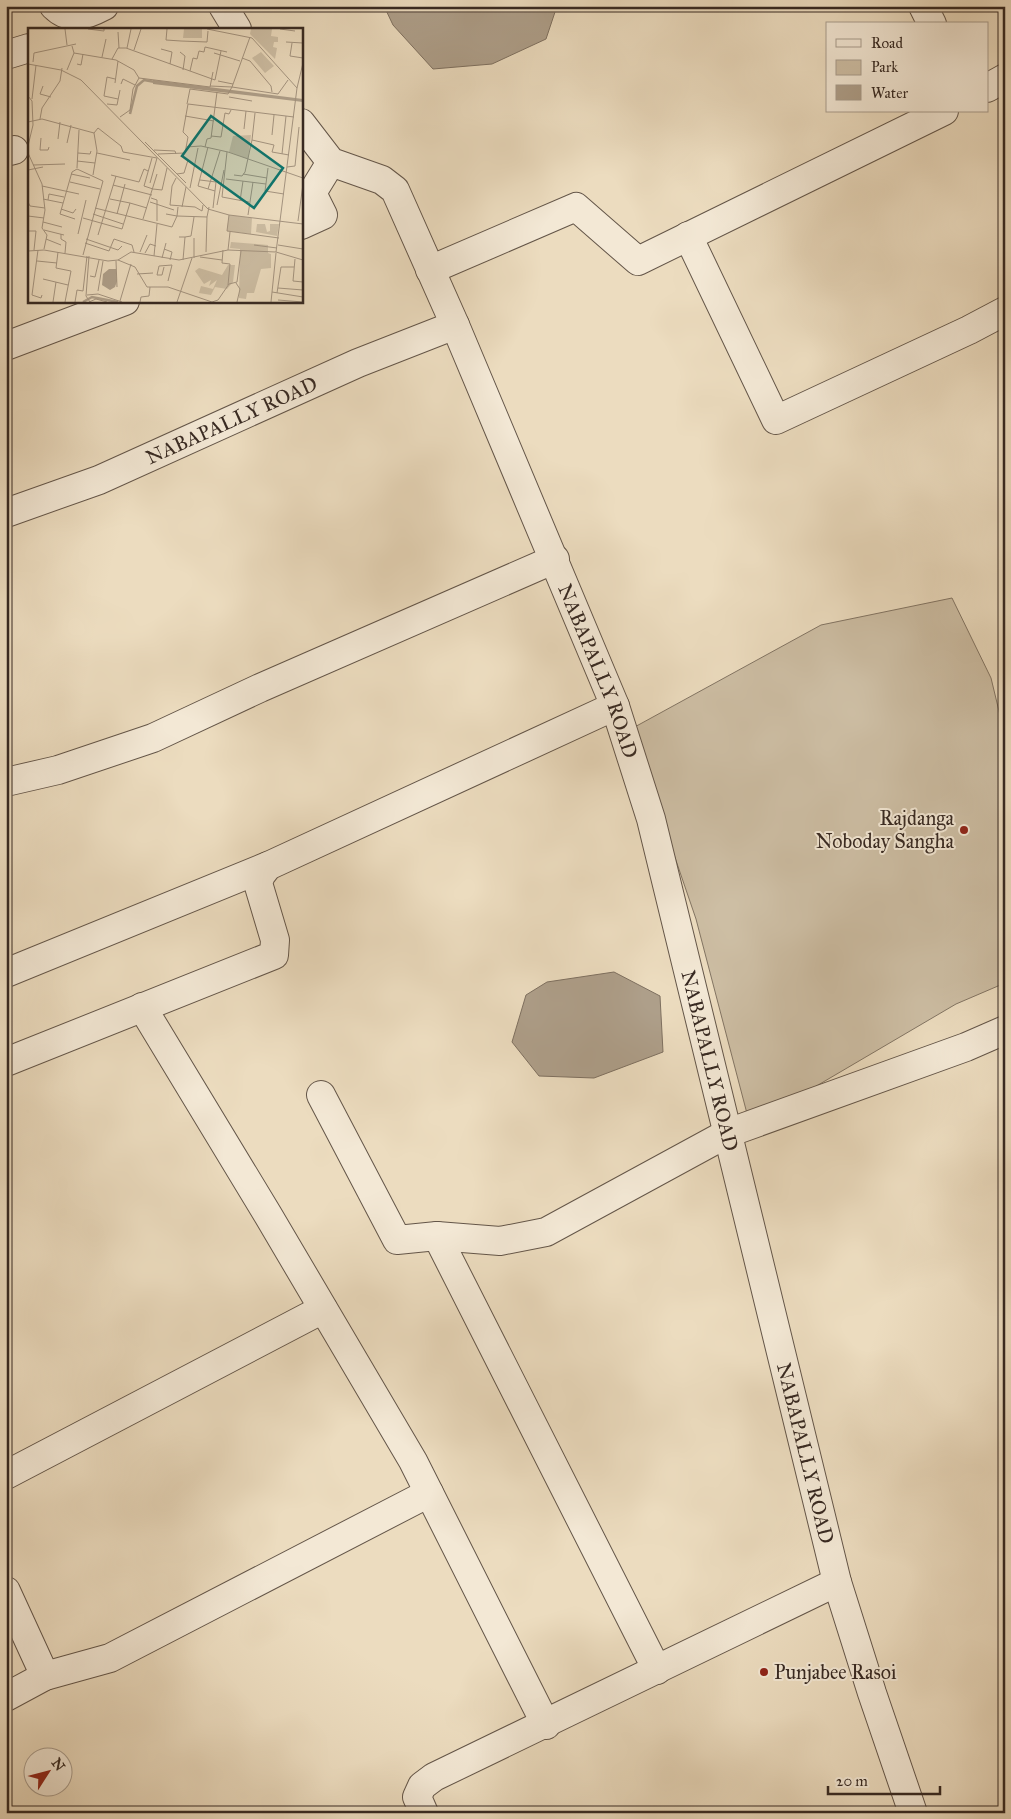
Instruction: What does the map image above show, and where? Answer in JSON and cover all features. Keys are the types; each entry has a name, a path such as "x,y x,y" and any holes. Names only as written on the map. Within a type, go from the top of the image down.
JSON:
{"street":[{"path":"53,15 86,16 104,6"},
{"path":"223,6 236,28"},
{"path":"923,6 931,22"},
{"path":"6,55 28,48"},
{"path":"988,87 1005,78"},
{"path":"430,270 576,207 638,261 942,112"},
{"path":"302,124 331,162 312,193 323,215 302,225"},
{"name":"NABAPALLY ROAD","path":"331,162 382,180 395,190 455,325 616,706 651,818 837,1582 872,1693 914,1813"},
{"path":"688,236 776,420 970,330 1005,311"},
{"path":"6,346 122,302"},
{"name":"NABAPALLY ROAD","path":"6,513 99,480 358,364 455,325"},
{"path":"6,782 58,770 153,738 260,688 554,559"},
{"path":"6,973 268,866 616,706"},
{"path":"6,1062 274,955 275,940 258,883 261,874 268,866"},
{"path":"142,1007 413,1461 546,1725"},
{"path":"321,1095 397,1240 437,1236 500,1241 546,1232 728,1133 966,1047 1005,1030"},
{"path":"437,1236 657,1670"},
{"path":"6,1475 323,1309"},
{"path":"6,1697 45,1676 110,1658 429,1493"},
{"path":"424,1813 417,1797 422,1786 434,1777 546,1725 837,1582"},
{"path":"6,1591 45,1676"}],"green space":[{"path":"952,598 991,678 1005,736 1005,983 956,1004 750,1125 696,919 631,729 821,625"}],"water":[{"path":"384,6 557,6 546,39 492,64 433,69 393,25"},
{"path":"614,972 660,996 663,1052 594,1078 539,1076 512,1042 526,995 547,982"}],"place":[{"name":"Rajdanga Noboday Sangha","path":"964,830"},
{"name":"Punjabee Rasoi","path":"764,1672"}]}
